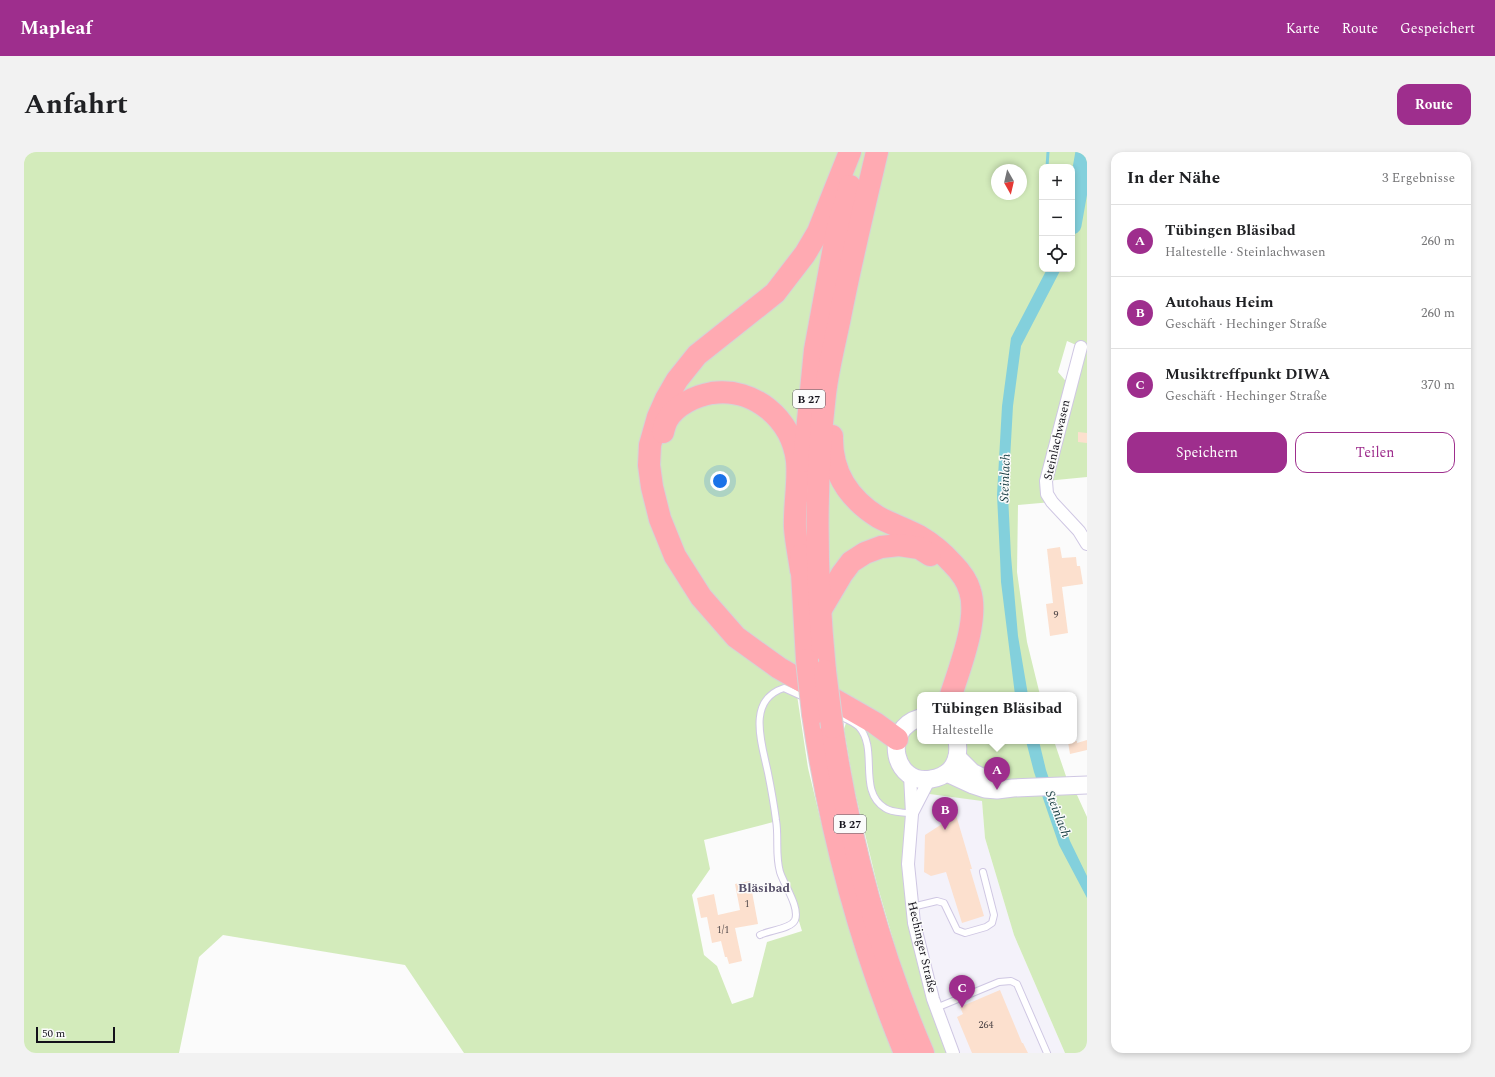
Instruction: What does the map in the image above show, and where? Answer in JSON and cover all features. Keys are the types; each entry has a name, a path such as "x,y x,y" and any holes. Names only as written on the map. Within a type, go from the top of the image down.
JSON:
{"highway":[{"path":"850,152 818,232 805,254 775,293 697,355 677,380 658,417 650,445 649,465 652,487 660,519 675,556 701,597 736,637 779,668 875,723 908,727"},
{"name":"B 27","path":"860,152 837,231 815,350 804,446 801,570 807,660 817,708 825,787 849,892 882,993 905,1053"},
{"name":"B 27","path":"877,152 856,236 826,393 821,446 818,522 820,611 825,671 832,727 846,806 860,867 892,972 923,1053"},
{"path":"835,341 831,448 836,469 845,488 856,500 878,516 919,536 946,556 962,573 970,592 972,613 970,632 952,692"},
{"path":"801,570 795,527 797,461 792,440 781,421 764,406 747,396 725,392 701,395 682,404 667,420 658,444 658,467 661,498 670,532 689,570 707,596 738,629 778,659 832,692 874,714 908,727"},
{"path":"820,611 842,574 852,562 865,553 881,547 899,545 919,548 942,562 955,578 962,593 964,613 962,635 943,692"}],"street":[{"name":"Steinlachwasen","path":"1081,347 1046,481 1047,494 1052,502 1079,531 1087,544"},
{"path":"908,727 896,749 897,759 903,768 910,775 916,778 929,780 938,778 947,773 955,763 957,749"},
{"path":"957,749 968,768 977,775 993,782 1019,788"},
{"path":"947,773 985,789 997,790 1087,785"},
{"name":"Hechinger Straße","path":"910,775 912,814 908,864 914,923 936,1008 953,1053"},
{"name":"Hechinger Straße","path":"912,814 929,780"}],"lane":[{"path":"760,935 778,929 787,928 795,921 796,912 778,864 777,821 761,745 759,717 765,700 778,690 784,688 817,708 856,725 862,731 868,749 872,789 877,800 885,808 890,810 912,814"},
{"path":"912,907 937,901 944,903 957,930 965,932 986,928 992,923 994,915 983,872"},
{"path":"936,1008 999,982 1011,981 1017,984 1047,1053"}],"shaded area":[{"path":"921,793 982,800 985,838 1014,935 1065,1053 953,1053 933,999 908,864"}],"green space":[{"path":"24,152 1087,152 1087,477 1046,481 1052,502 1018,505 1017,572 1027,642 1039,692 917,692 917,744 1055,744 1069,785 1077,795 1087,817 1087,1053 1065,1053 1014,935 985,838 982,801 922,793 912,814 910,898 953,1053 934,1053 903,974 877,884 854,788 844,729 847,720 797,695 808,768 828,851 894,1053 464,1053 405,965 223,935 199,957 179,1053 24,1053","holes":["1067,341 1081,347 1070,386 1058,372","777,821 780,872 794,905 802,931 767,942 753,997 732,1004 717,966 704,955 692,895 710,869 704,840"]}],"water":[{"path":"1045,272 1059,272 1021,346 1013,406 1008,495 1011,556 1018,636 1027,692 1015,692 1001,582 997,495 1002,406 1011,338"},
{"path":"1027,744 1040,744 1046,770 1070,841 1087,876 1087,898 1059,845 1034,772"}],"building":[{"path":"1078,432 1087,433 1087,443 1078,442"},
{"path":"1060,547 1062,558 1076,557 1077,566 1080,566 1083,584 1062,587 1068,633 1050,636 1046,604 1053,603 1047,549"},
{"path":"1087,740 1087,750 1070,754 1068,744"},
{"path":"956,815 984,916 962,923 946,872 931,876 924,872 925,835"},
{"path":"750,881 758,924 735,928 742,961 729,964 727,957 725,957 721,941 712,943 707,917 701,918 697,898 714,894 718,915 740,910 735,884"},
{"path":"1000,990 1022,1043 1028,1053 972,1053 957,1017 963,1014 960,1007"}],"waterway":[{"path":"1047,164 1048,152"},
{"name":"Steinlach","path":"1075,208 1085,152"},
{"name":"Steinlach","path":"1082,167 1087,169"}],"place":[{"name":"Tübingen Bläsibad","path":"997,790"},
{"name":"Autohaus Heim","path":"945,830"},
{"name":"Musiktreffpunkt DIWA","path":"962,1008"}],"district":[{"name":"Bläsibad","path":"764,888"}]}
